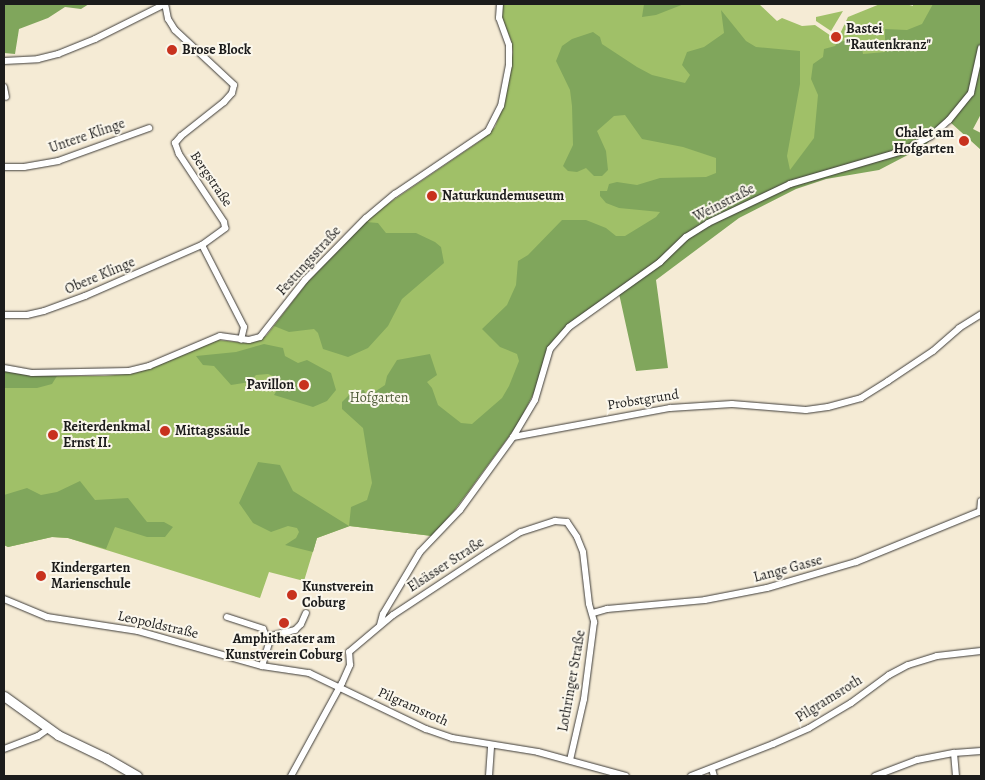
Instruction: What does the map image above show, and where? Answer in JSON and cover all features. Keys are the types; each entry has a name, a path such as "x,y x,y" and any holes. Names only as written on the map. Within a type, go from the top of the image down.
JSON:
{"street":[{"path":"4,60 38,58 58,54 95,39 165,4"},
{"name":"Bergstraße","path":"165,4 168,19 180,36 234,85 232,93 224,102 174,143 179,154 224,222 223,230 202,245"},
{"name":"Festungsstraße","path":"4,368 32,373 122,372 149,366 220,336 240,340 253,340 260,337 323,261 389,199 488,131 501,106 509,65 508,40 498,14 500,4"},
{"name":"Weinstraße","path":"514,437 535,400 550,349 569,327 660,262 686,237 708,223 790,184 918,145 949,120 967,98 976,79 981,48"},
{"path":"4,87 6,97"},
{"name":"Untere Klinge","path":"4,167 24,167 58,161 149,128"},
{"path":"202,245 244,327 240,340"},
{"name":"Obere Klinge","path":"4,315 27,315 59,306 202,245"},
{"name":"Probstgrund","path":"514,437 670,408 732,404 792,409 828,407 861,398 933,351 959,328 981,314"},
{"path":"380,625 383,614 420,552 460,510 514,437"},
{"path":"980,511 981,501"},
{"name":"Lange Gasse","path":"592,613 607,609 705,600 776,586 856,562 980,511"},
{"name":"Elsässer Straße","path":"340,687 350,665 349,652 380,625 521,532 555,521 567,522"},
{"name":"Lothringer Straße","path":"567,522 577,537 583,552 589,604 594,622 588,669 570,760"},
{"name":"Leopoldstraße","path":"4,599 47,617 138,630 262,666 309,673"},
{"path":"262,666 268,640 274,634 294,630 301,624 306,613"},
{"path":"227,618 263,630 268,640"},
{"name":"Pilgramsroth","path":"691,776 809,728 845,706 889,675 908,665 937,656 981,651"},
{"name":"Pilgramsroth","path":"309,673 426,729 452,738 538,752 626,776"},
{"path":"291,776 340,687"},
{"path":"5,700 21,707 48,729 137,776"},
{"path":"4,749 38,736 48,729"},
{"path":"489,776 491,745"},
{"path":"875,776 917,760 954,753 981,751"},
{"path":"954,753 956,776"},
{"path":"712,769 714,776"}],"green space":[{"path":"4,4 89,4 81,9 65,7 48,18 19,29 15,54 4,53"},
{"name":"Hofgarten","path":"502,4 759,4 777,21 782,18 802,26 815,25 837,40 848,17 880,4 906,4 913,6 913,4 981,4 975,73 708,221 569,325 556,338 545,354 536,389 469,491 432,536 349,526 317,538 304,581 269,572 260,598 68,538 52,537 8,547 4,545 4,371 31,376 105,376 135,373 218,340 246,343 266,336 307,283 366,222 386,205 480,141 495,127 504,103 513,52 511,40 501,18"},
{"path":"644,4 684,4 656,15 642,17"},
{"path":"933,4 981,4 981,114 973,129 981,133 981,150 950,122 923,147 879,170 826,179 796,189 739,218 656,280 668,368 636,371 618,289 585,312 556,338 545,354 536,389 518,424 454,511 432,536 350,526 317,538 313,552 285,545 296,538 299,532 297,528 288,526 271,532 253,523 239,503 258,462 280,465 293,491 349,526 351,507 367,500 372,483 363,428 342,409 342,402 353,391 364,390 367,397 385,385 387,376 397,360 430,354 437,375 427,382 432,388 438,405 461,423 472,424 502,398 519,361 517,354 500,347 482,329 507,305 516,285 518,261 528,255 562,220 586,220 606,228 616,236 625,236 656,217 660,212 619,208 606,203 600,196 600,191 607,191 609,184 617,182 637,185 660,178 706,177 716,173 716,158 683,147 642,139 625,115 614,116 597,131 606,151 608,170 602,176 594,176 586,168 577,172 568,171 563,166 573,145 572,106 570,90 556,61 562,46 572,39 593,32 600,37 602,44 637,67 652,75 685,83 690,75 682,65 687,52 704,47 724,33 721,10 746,41 756,47 800,51 800,84 787,156 790,170 814,138 818,95 811,79 813,64 823,57 824,49 835,46 838,42 851,40 861,41 863,54 885,52 885,29 907,30 922,24"},
{"path":"843,11 831,31 816,21 816,17"},
{"path":"366,222 378,223 386,233 416,233 435,242 441,247 444,263 402,299 388,326 368,348 348,357 323,349 318,333 314,329 289,332 274,326 307,283"},
{"path":"264,344 283,348 285,356 298,363 307,360 331,373 336,390 327,401 313,407 274,395 280,385 280,379 268,374 256,375 250,382 231,385 214,366 203,365 196,356 236,352"},
{"path":"4,371 31,376 57,376 52,384 37,388 4,388"},
{"path":"80,481 95,500 128,498 147,522 164,522 173,527 165,537 147,537 115,527 106,549 68,538 52,537 8,547 4,545 4,495 27,488 41,495 57,492"}],"place":[{"name":"Bastei \"Rautenkranz\"","path":"836,37"},
{"name":"Brose Block","path":"172,50"},
{"name":"Chalet am Hofgarten","path":"964,141"},
{"name":"Naturkundemuseum","path":"432,196"},
{"name":"Pavillon","path":"304,385"},
{"name":"Mittagssäule","path":"165,431"},
{"name":"Reiterdenkmal Ernst II.","path":"53,435"},
{"name":"Kindergarten Marienschule","path":"41,576"},
{"name":"Kunstverein Coburg","path":"292,595"},
{"name":"Amphitheater am Kunstverein Coburg","path":"284,623"}]}
